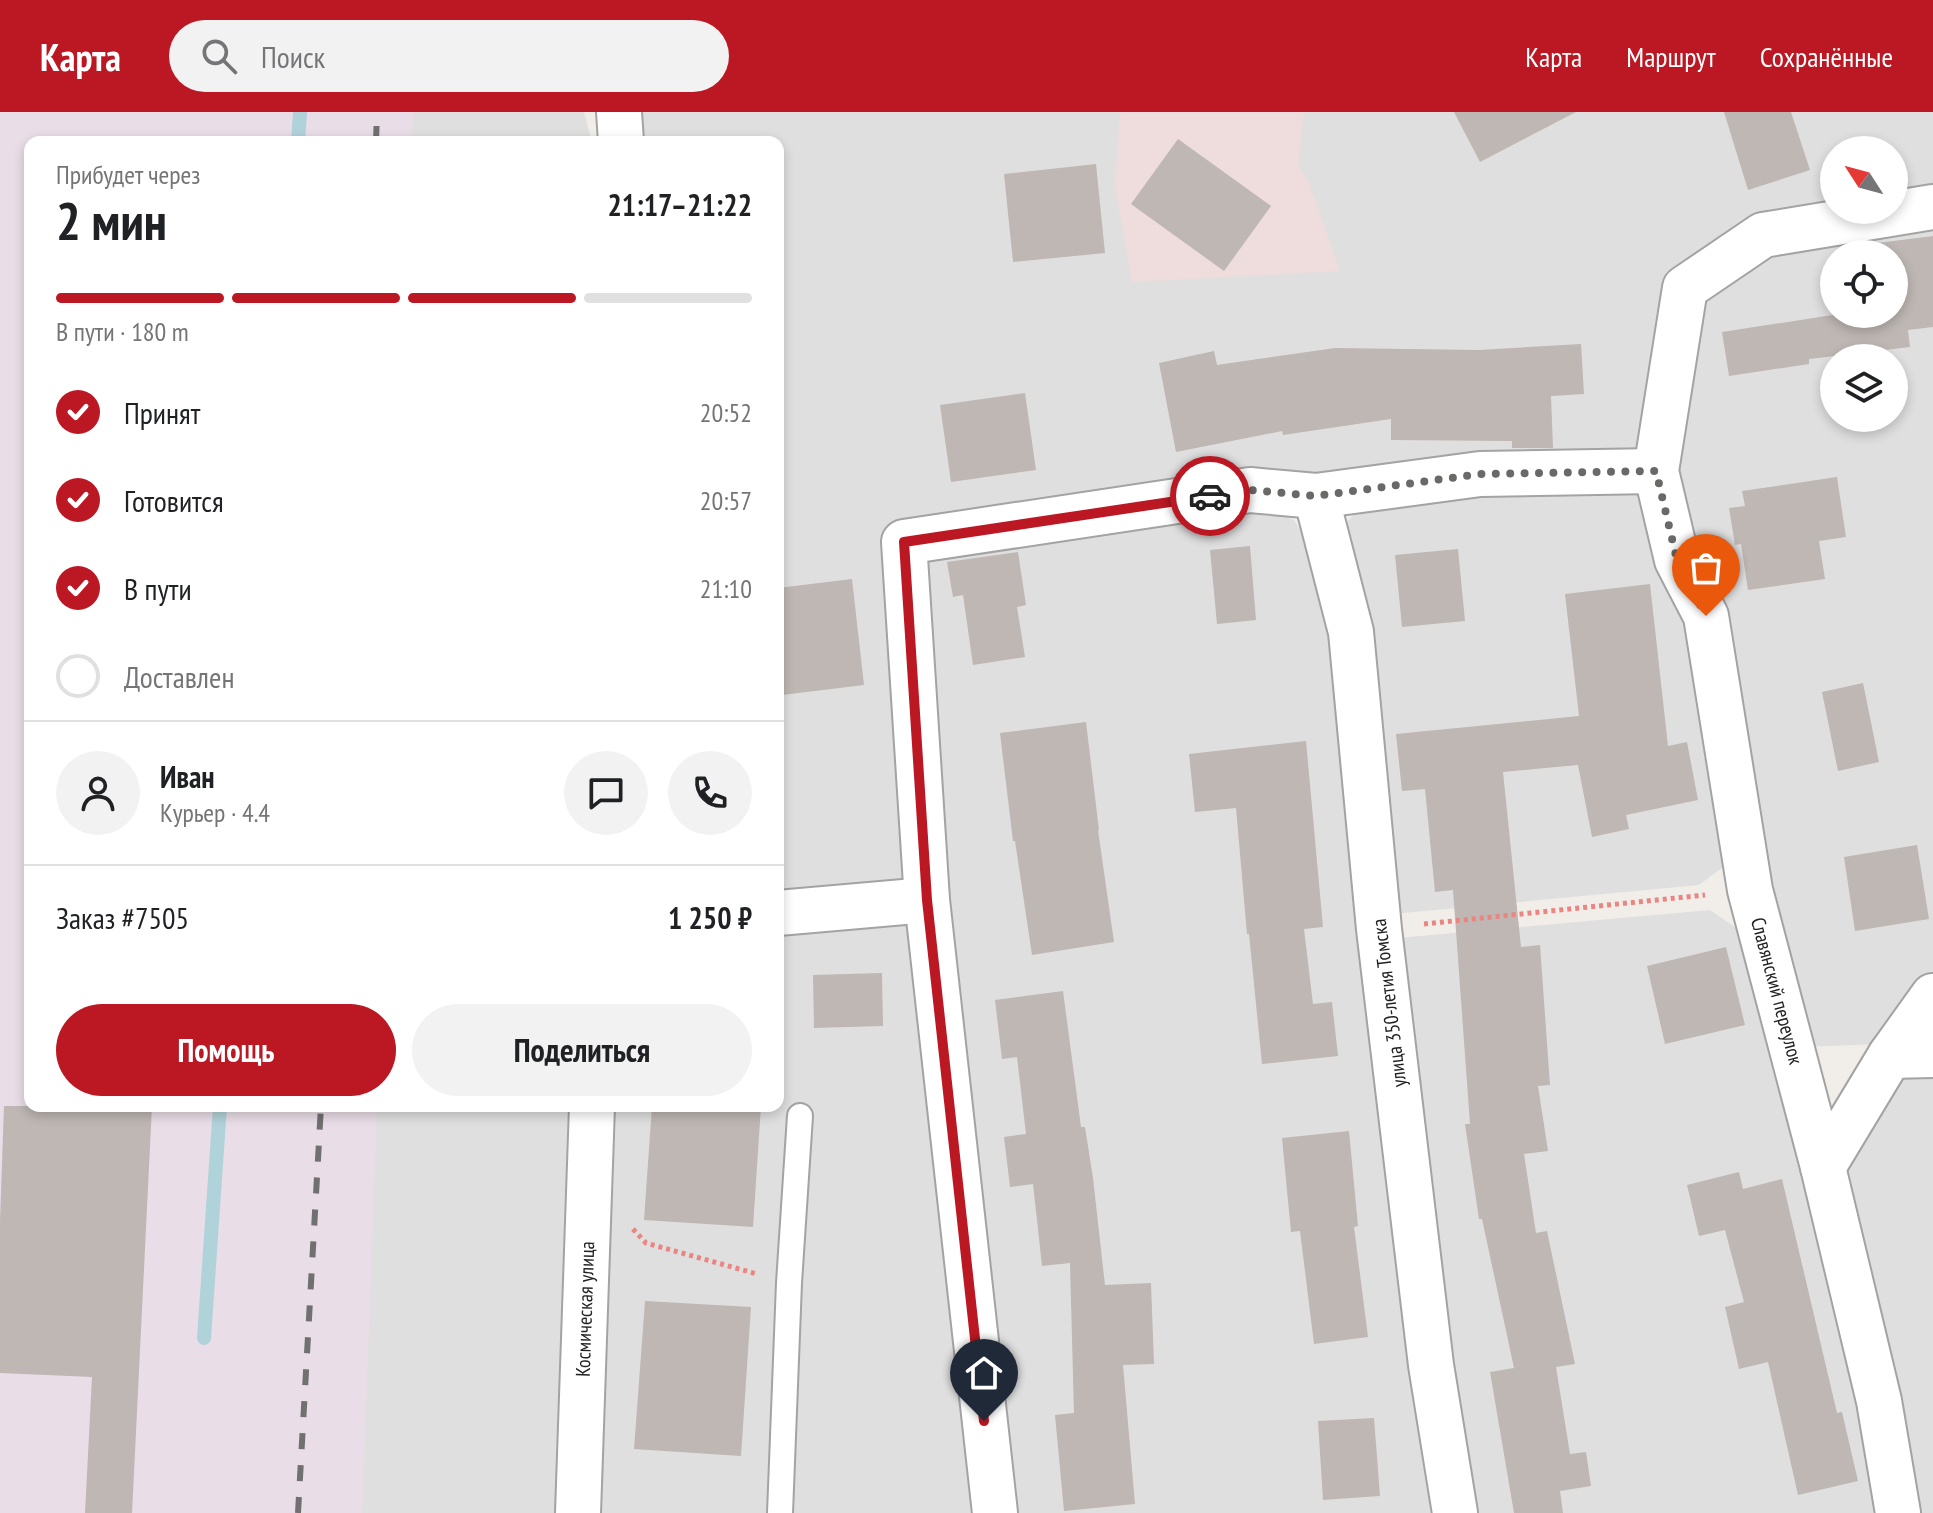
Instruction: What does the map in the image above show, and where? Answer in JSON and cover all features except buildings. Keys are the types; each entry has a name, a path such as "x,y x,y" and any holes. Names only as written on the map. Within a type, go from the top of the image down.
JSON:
{"street":[{"path":"619,112 621,136"},
{"path":"995,1513 927,900 904,542 1250,490 1316,496 1480,474 1656,471 1685,288 1763,235 1933,207"},
{"name":"Славянский переулок","path":"1656,471 1677,560 1706,616 1750,890 1823,1167 1879,1401 1898,1513"},
{"name":"улица 350-летия Томска","path":"1316,496 1351,632 1379,929 1431,1365 1455,1513"},
{"path":"784,912 927,900"},
{"path":"1823,1167 1890,1056 1933,996"},
{"path":"1890,1056 1933,1055"},
{"name":"Космическая улица","path":"578,1513 592,1112"}],"lane":[{"path":"780,1513 789,1283 800,1116"}],"path":[{"path":"1379,929 1750,890"},
{"path":"589,1181 646,1243 789,1283"}],"shaded area":[{"path":"0,112 413,112 412,136 24,136 24,1112 377,1112 362,1513 0,1513"},
{"path":"412,112 584,112 590,136 411,136"},
{"path":"633,112 1933,112 1933,1042 1804,1047 1687,555 1675,461 889,529 908,880 784,892 784,136 635,136"},
{"path":"1120,112 1304,112 1298,165 1309,183 1340,271 1132,282 1115,186"},
{"path":"1638,483 1698,623 1734,859 1699,885 1393,914 1338,532 1365,502"},
{"path":"1251,502 1294,520 1320,562 1436,1513 1012,1513 946,895 920,555"},
{"path":"1710,910 1748,936 1886,1513 1473,1513 1397,938"},
{"path":"909,916 977,1513 596,1513 607,1112 784,1112 784,934"},
{"path":"1923,1068 1933,1068 1933,1513 1912,1513 1838,1166 1885,1084"},
{"path":"373,1112 573,1112 560,1513 357,1513"}],"waterway":[{"path":"298,136 300,112"},
{"path":"204,1338 220,1112"}],"railway":[{"path":"376,136 377,112"},
{"path":"298,1513 321,1112"}],"way so far":[{"path":"1210,496 1250,490 1316,496 1480,474 1656,471 1677,560 1706,616"}],"route":[{"path":"984,1421 927,900 904,542 1210,496"}]}
